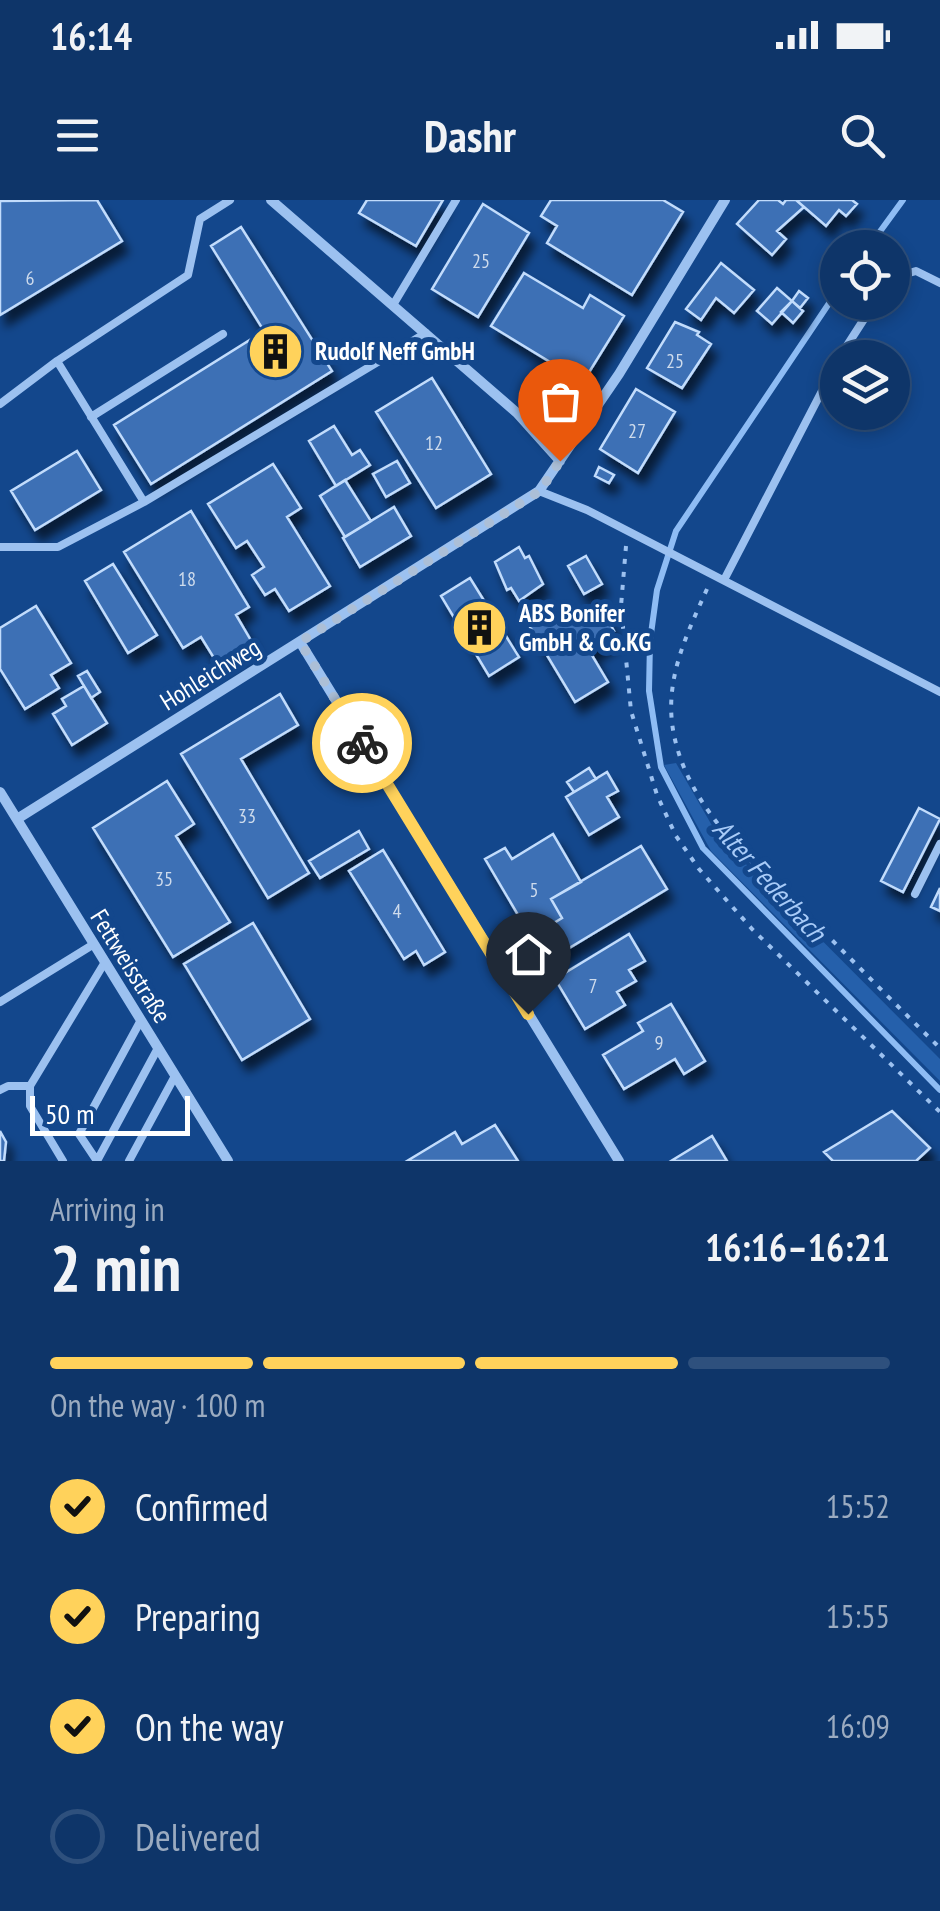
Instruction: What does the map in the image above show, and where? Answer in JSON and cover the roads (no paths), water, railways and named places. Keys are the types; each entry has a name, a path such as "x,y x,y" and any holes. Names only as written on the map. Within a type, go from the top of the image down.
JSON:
{"street":[{"path":"272,200 517,414 560,461"},
{"name":"Hohleichweg","path":"17,819 540,491 619,374 724,200"},
{"path":"300,642 619,1161"},
{"name":"Fettweisstraße","path":"0,792 228,1161"}],"lane":[{"path":"0,404 188,275 200,219 230,200"},
{"path":"393,304 456,200"},
{"path":"910,273 916,271 940,284"},
{"path":"91,416 222,334"},
{"path":"0,547 58,547 144,502 426,334"},
{"path":"57,362 144,502"},
{"path":"724,580 820,393"},
{"path":"540,491 635,534 940,692"},
{"path":"915,894 940,844"},
{"path":"0,1002 94,944"},
{"path":"63,1161 30,1106 30,1086 105,962"},
{"path":"141,1020 79,1134 97,1161 158,1048"},
{"path":"130,1161 175,1076"},
{"path":"0,1090 30,1086"}],"waterway":[{"name":"Alter Federbach","path":"881,230 903,200"},
{"name":"Alter Federbach","path":"820,317 676,531 657,590 649,691 661,767 703,848 940,1090"}],"place":[{"name":"Rudolf Neff GmbH","path":"276,351"},
{"name":"ABS Bonifer GmbH & Co.KG","path":"480,627"}]}
